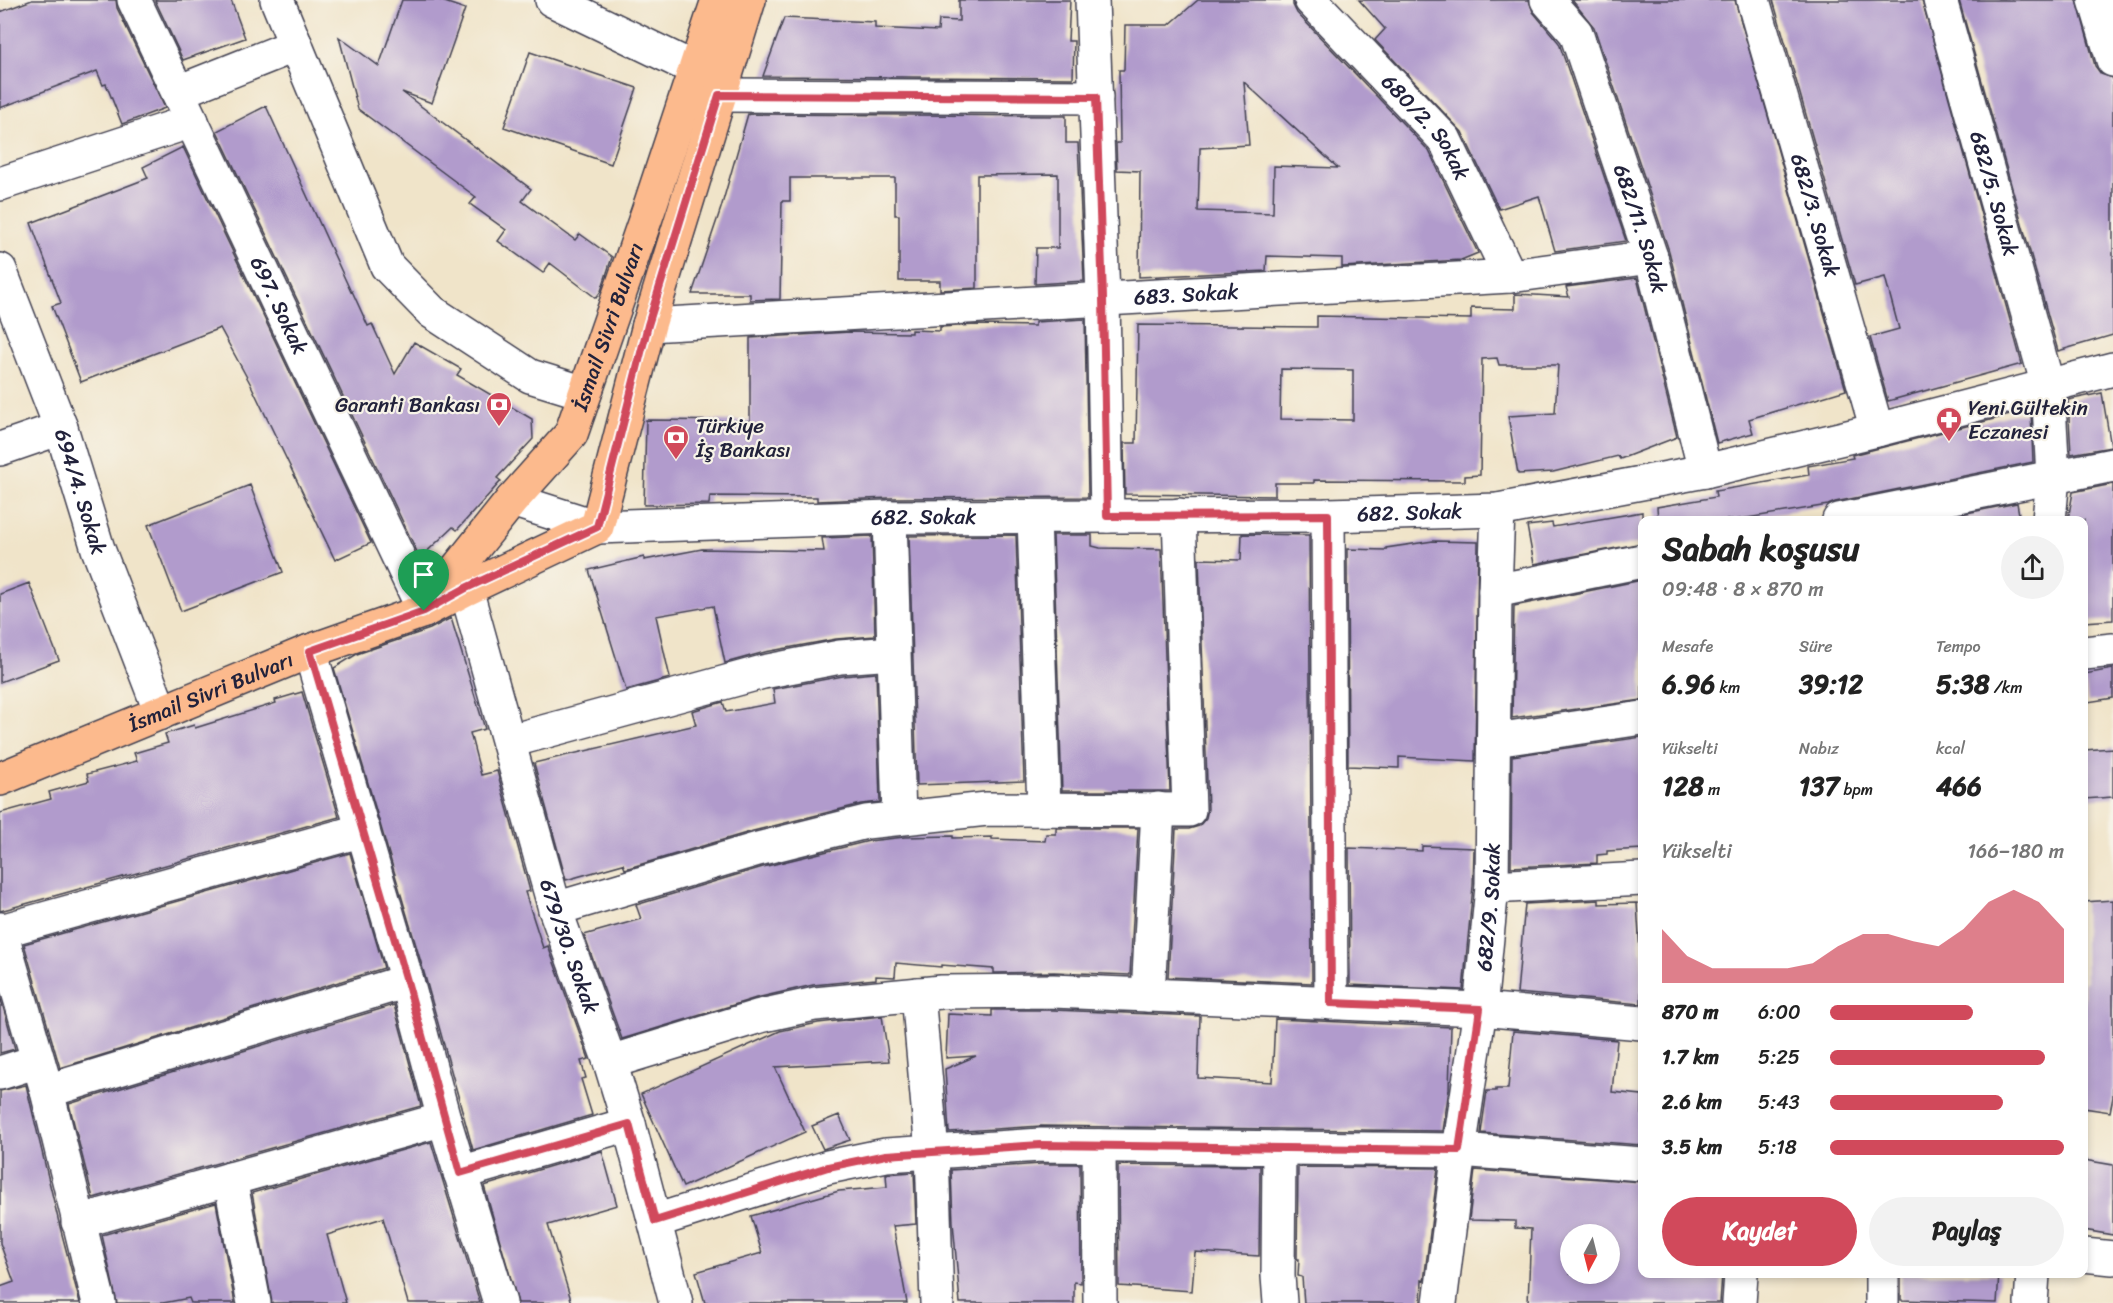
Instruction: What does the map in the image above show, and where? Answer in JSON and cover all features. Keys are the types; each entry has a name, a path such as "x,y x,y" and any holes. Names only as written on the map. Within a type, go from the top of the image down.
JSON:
{"main road":[{"name":"İsmail Sivri Bulvarı","path":"424,611 512,500 571,434 718,0"},
{"name":"İsmail Sivri Bulvarı","path":"0,779 310,651 424,611 466,588 597,527 648,325 749,0"}],"street":[{"name":"697. Sokak","path":"134,0 424,611"},
{"path":"277,0 387,266 432,312 530,376 585,393"},
{"path":"552,0 695,69"},
{"path":"1092,0 1103,298 1107,516"},
{"name":"680/2. Sokak","path":"1311,0 1444,140 1510,276"},
{"name":"682/11. Sokak","path":"1547,0 1576,33 1651,257 1706,471"},
{"name":"682/3. Sokak","path":"1754,0 1876,430"},
{"name":"682/5. Sokak","path":"1940,0 2048,386 2053,477 2049,516"},
{"path":"2096,0 2113,60"},
{"path":"178,92 296,45"},
{"path":"719,95 1096,97"},
{"path":"0,184 192,121"},
{"name":"683. Sokak","path":"648,325 1510,276 1651,257"},
{"name":"694/4. Sokak","path":"0,270 61,428 98,549 161,713"},
{"name":"682. Sokak","path":"512,500 597,527 890,517 1328,515 1498,510 1706,471 2113,369"},
{"path":"0,449 61,428"},
{"path":"1859,516 2113,465"},
{"name":"682/9. Sokak","path":"1440,1303 1480,1009 1492,887 1498,510"},
{"path":"555,909 758,849 866,822 987,809 1189,810 1179,515"},
{"path":"1328,515 1331,1003"},
{"path":"890,517 899,818"},
{"path":"1034,518 1044,809"},
{"path":"1496,591 1638,562"},
{"name":"679/30. Sokak","path":"466,588 555,909 610,1062 629,1124 676,1303"},
{"path":"2088,653 2113,650"},
{"path":"310,651 407,981 444,1119 500,1303"},
{"path":"510,741 763,672 840,657 893,653"},
{"path":"1495,741 1638,719"},
{"path":"1148,995 1158,809"},
{"path":"99,1303 43,1076 0,930 363,830"},
{"path":"1492,887 1638,879"},
{"path":"0,1072 43,1076 407,981"},
{"path":"610,1062 760,1016 815,1004 941,992 1053,991 1480,1009 1638,1023"},
{"path":"918,994 932,1152 938,1303"},
{"path":"78,1221 444,1119"},
{"path":"460,1173 629,1124"},
{"path":"655,1221 828,1167 886,1155 1041,1145 1459,1150 1638,1164"},
{"path":"1099,1146 1100,1303"},
{"path":"1279,1148 1278,1276 1280,1303"},
{"path":"230,1179 254,1303"},
{"path":"2088,1255 2113,1258"},
{"path":"1739,1303 1741,1278"},
{"path":"1882,1278 1882,1303"},
{"path":"2031,1303 2033,1278"}],"building":[{"path":"32,0 116,0 117,8 165,108 122,124 106,84 103,85 97,71 0,108 0,12"},
{"path":"155,0 231,0 245,38 183,60"},
{"path":"402,0 439,0 465,9 432,103 402,92 531,189 522,201 575,240 580,234 612,257 601,291 596,298 550,263 543,273 498,241 506,230 470,204 476,197 358,109 339,37 379,66"},
{"path":"959,0 1070,0 1068,41 1074,41 1073,78 763,76 784,18 875,22 875,28 938,31 939,20 959,21"},
{"path":"1198,0 1293,0 1297,13 1429,151 1478,253 1461,260 1342,267 1342,258 1267,256 1266,271 1139,277 1140,171 1117,170 1116,143 1120,143 1119,70 1124,70 1125,25 1169,25","holes":["1244,82 1338,168 1274,166 1273,213 1198,211 1200,148 1249,145"]},
{"path":"1359,0 1529,0 1533,12 1559,43 1626,241 1555,251 1539,196 1499,209 1462,132 1375,40 1385,29"},
{"path":"1572,0 1735,0 1846,390 1749,419 1753,433 1717,443 1669,251 1594,27"},
{"path":"1773,0 1922,0 2022,364 1888,401 1870,337 1899,329 1885,277 1855,285"},
{"path":"1959,0 2077,0 2095,66 2101,74 2113,78 2113,335 2058,351"},
{"path":"530,52 637,88 611,164 504,127"},
{"path":"266,106 351,292 368,326 372,324 395,374 414,342 461,369 457,375 532,419 533,439 497,478 501,481 457,530 453,527 420,558 217,131"},
{"path":"748,114 1066,116 1066,143 1078,143 1084,281 1035,284 1036,248 1058,248 1058,174 977,175 977,288 940,290 940,281 899,281 899,215 895,215 895,178 790,178 790,201 782,201 780,299 750,300 750,294 692,294 721,208"},
{"path":"183,147 371,543 335,560 250,383 220,328 81,382 52,306 61,303 31,223 148,178 143,167"},
{"path":"1637,278 1677,437 1620,459 1618,456 1553,472 1518,474 1508,416 1555,413 1558,365 1499,365 1497,358 1482,359 1480,475 1465,476 1465,481 1314,480 1314,483 1275,483 1275,496 1125,494 1124,443 1136,443 1138,325 1317,327 1317,316 1471,319 1471,308 1515,309 1515,294 1569,297 1566,287","holes":["1281,369 1353,370 1353,420 1280,419"]},
{"path":"1085,319 1088,497 889,498 817,501 817,497 710,496 709,504 644,505 646,420 750,421 750,338 850,332 911,333 911,330 940,331 940,327 976,325 1035,326 1035,322"},
{"path":"2102,393 2111,447 2071,454 2068,400"},
{"path":"2031,412 2033,462 1828,505 1760,516 1658,516 1657,507 1716,497 1715,491 1809,475 1808,466 1853,458 1852,455 2010,415"},
{"path":"2113,484 2113,620 2088,622 2088,516 2069,516 2073,492"},
{"path":"250,485 283,572 181,611 148,525"},
{"path":"2017,503 2019,516 1952,516"},
{"path":"1642,512 1642,516 1638,516 1638,544 1534,564 1527,526 1552,523 1553,527"},
{"path":"1242,534 1309,535 1312,983 1168,977 1176,829 1199,826 1206,818 1208,809 1199,559 1241,560"},
{"path":"1016,535 1024,781 917,785 909,536"},
{"path":"1053,535 1092,535 1092,546 1100,548 1161,549 1170,791 1062,791"},
{"path":"872,536 875,636 836,639 765,652 725,663 713,606 656,616 670,678 626,690 589,570 644,557 644,560 702,549 824,551 822,538"},
{"path":"1433,541 1478,542 1475,761 1399,757 1399,768 1348,766 1347,549 1386,550 1386,548"},
{"path":"1638,581 1638,701 1512,718 1514,606"},
{"path":"29,583 59,660 0,682 0,594"},
{"path":"451,618 485,729 470,733 481,775 497,771 530,891 525,892 543,948 548,946 589,1059 581,1061 586,1078 581,1079 592,1115 473,1150 425,976 334,668 357,654 430,629"},
{"path":"2113,669 2113,698 2088,702 2088,673"},
{"path":"876,673 880,802 861,804 753,831 625,869 623,864 566,880 534,763 696,725 692,711 723,702 726,712 775,703 773,689 843,676"},
{"path":"302,692 339,817 0,911 0,813 51,799 49,792 89,781 87,774 137,761 134,753 168,743 165,734 194,725 195,728 276,703 275,700"},
{"path":"1638,738 1638,849 1607,851 1607,854 1597,855 1597,863 1511,867 1512,756"},
{"path":"2113,748 2113,797 2088,799 2088,750"},
{"path":"1056,828 1138,828 1130,975 1054,972 994,973 994,969 896,963 895,977 876,976 876,979 813,985 756,998 622,1039 584,935 641,919 636,905 763,867 869,841 905,837 953,836 953,838 992,837 992,839 1045,841 1046,834 1056,834"},
{"path":"1422,846 1474,848 1473,886 1463,990 1350,985 1349,848 1422,851"},
{"path":"350,853 384,968 60,1068 24,944"},
{"path":"1599,900 1599,904 1637,903 1638,1004 1517,993 1525,904"},
{"path":"2113,900 2113,1097 2110,1112 2088,1109 2088,902"},
{"path":"0,996 15,1049 0,1053"},
{"path":"394,1005 421,1106 93,1198 69,1104"},
{"path":"992,1010 1200,1016 1198,1078 1272,1082 1275,1019 1451,1027 1449,1089 1443,1131 1041,1126 949,1132 945,1069 976,1056 946,1058 948,1014 992,1016"},
{"path":"882,1016 889,1061 775,1067 805,1132 683,1187 641,1094 780,1031 818,1023"},
{"path":"1513,1031 1617,1040 1612,1092 1638,1095 1638,1145 1481,1133 1487,1091 1508,1089"},
{"path":"26,1085 80,1303 0,1303 0,1287 14,1282 0,1243 0,1091"},
{"path":"839,1115 850,1140 823,1149 812,1126"},
{"path":"431,1142 480,1303 408,1303 383,1218 327,1235 346,1303 272,1303 252,1193"},
{"path":"602,1151 617,1205 548,1225 572,1303 518,1303 484,1186"},
{"path":"2088,1161 2113,1165 2113,1235 2088,1231"},
{"path":"1041,1164 1080,1164 1081,1283 1074,1282 1074,1303 960,1303 951,1170"},
{"path":"1118,1165 1260,1166 1259,1256 1195,1252 1192,1291 1119,1286"},
{"path":"1298,1167 1438,1168 1424,1281 1422,1280 1421,1303 1304,1303 1302,1277 1298,1276 1299,1259 1297,1259"},
{"path":"1475,1170 1638,1182 1638,1278 1722,1278 1720,1303 1528,1303 1531,1229 1515,1228 1515,1221 1469,1220"},
{"path":"914,1172 916,1224 893,1226 907,1303 705,1303 696,1272 762,1253 751,1216 839,1191 887,1187 886,1174"},
{"path":"216,1203 235,1303 191,1303 189,1298 163,1303 117,1303 102,1235"},
{"path":"1901,1278 1999,1278 1997,1303 1901,1300"}],"place":[{"name":"Garanti Bankası","path":"499,428"},
{"name":"Yeni Gültekin Eczanesi","path":"1949,443"},
{"name":"Türkiye İş Bankası","path":"676,461"}],"route":[{"path":"719,95 1096,97 1107,516 1328,515 1331,1003 1480,1009 1459,1150 1041,1145 886,1155 828,1167 655,1221 629,1124 460,1173 407,981 310,651 424,611 466,588 597,527 648,325 719,95"}]}
